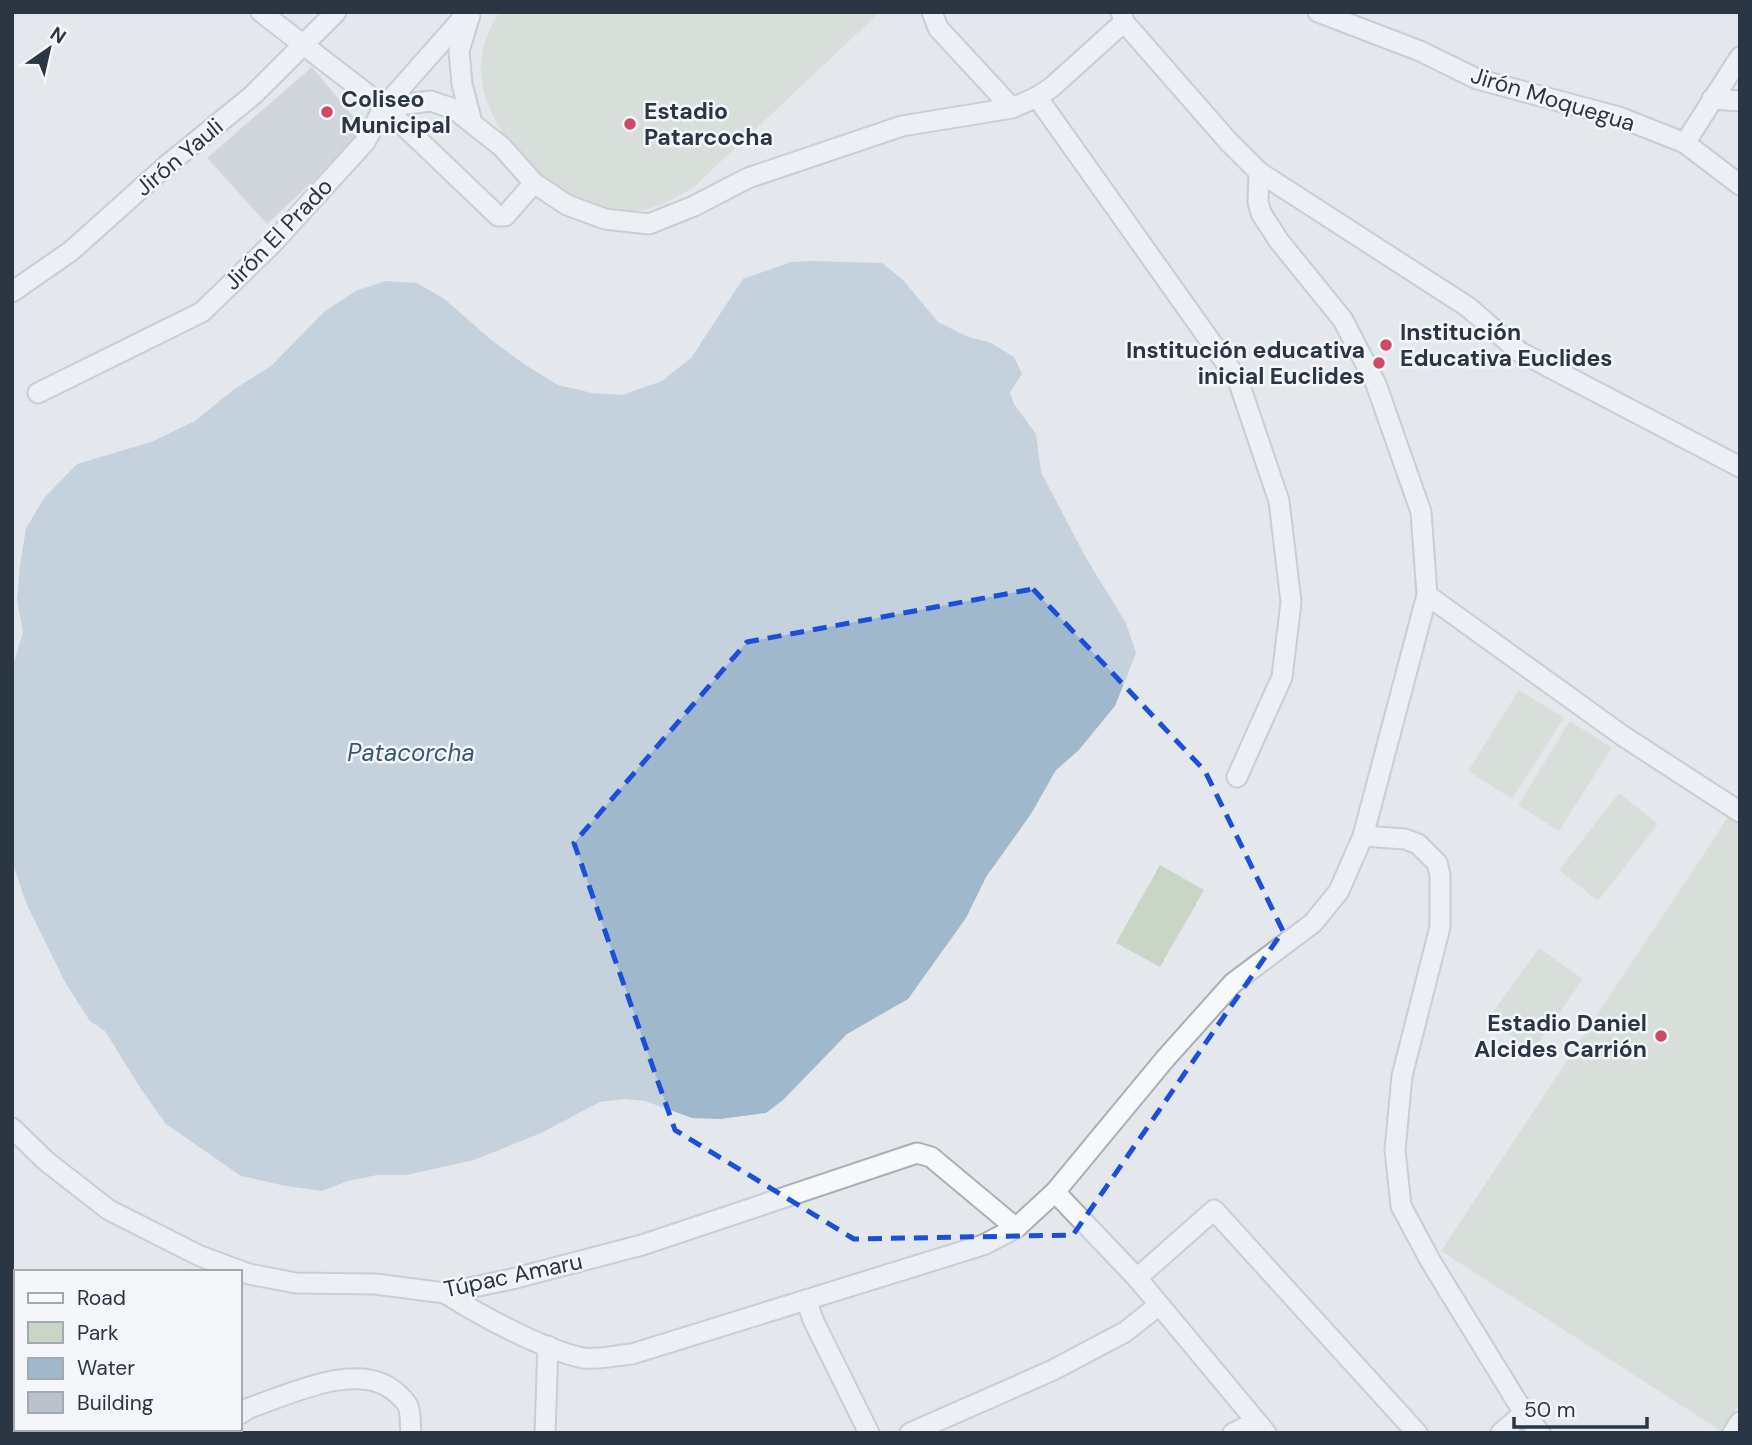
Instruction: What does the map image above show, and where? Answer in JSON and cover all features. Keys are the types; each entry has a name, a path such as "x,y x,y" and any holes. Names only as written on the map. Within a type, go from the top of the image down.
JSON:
{"street":[{"path":"261,12 384,107 498,216 505,216 534,183"},
{"name":"Jirón Yauli","path":"12,292 71,251 166,166 253,95 336,12"},
{"path":"470,12 460,51 462,84 472,123"},
{"name":"Jirón El Prado","path":"38,393 202,312 271,246 365,142 384,107 470,12"},
{"path":"932,12 938,28 1012,108"},
{"name":"Jirón Moquegua","path":"1318,12 1420,51 1477,79 1619,117 1685,143 1740,185"},
{"path":"384,107 431,101 454,109 502,147 534,183 567,205 605,219 649,223 694,206 748,178 902,126 1012,108 1052,87 1122,17 1227,141 1259,172 1468,307 1520,352 1740,467"},
{"path":"1685,143 1740,57"},
{"path":"1037,97 1238,380 1279,501 1291,602 1282,677 1237,777"},
{"path":"1712,99 1740,102"},
{"path":"445,1293 468,1308 548,1346 586,1358 632,1354 983,1245 1016,1227 1055,1192 1165,1059 1233,983 1313,923 1339,891 1363,836 1427,595 1420,512 1376,384 1343,320 1279,241 1261,213 1258,202 1259,172"},
{"path":"1427,595 1623,736 1740,811"},
{"path":"1363,836 1405,839 1418,844 1437,863 1440,876 1440,927 1402,1076 1395,1150 1401,1206 1431,1262 1524,1413 1540,1433"},
{"name":"Túpac Amaru","path":"12,1128 46,1161 109,1210 200,1256 238,1270"},
{"name":"Túpac Amaru","path":"242,1271 296,1283 375,1284 445,1293 512,1279 642,1245 918,1153 931,1157 1016,1227"},
{"path":"1055,1192 1137,1278 1261,1427 1233,1433"},
{"path":"1137,1278 1214,1210 1417,1433"},
{"path":"806,1300 814,1322 869,1433"},
{"path":"911,1433 1051,1371 1125,1332 1159,1305"},
{"path":"545,1433 548,1346"},
{"path":"242,1412 315,1385 359,1377 387,1386 408,1405 411,1433"},
{"path":"1501,1433 1524,1413"},
{"path":"1733,1433 1740,1422"}],"highlighted area":[{"path":"1033,589 1205,771 1283,931 1073,1235 854,1239 675,1130 574,843 747,642"}],"green space":[{"name":"Estadio Patarcocha","path":"499,12 880,12 696,185 659,205 617,213 595,210 552,186 532,169 499,127 482,83 481,64 487,37"},
{"path":"1519,690 1564,718 1512,799 1468,771"},
{"path":"1570,721 1612,748 1559,831 1518,805"},
{"path":"1619,793 1658,824 1598,901 1559,870"},
{"name":"Estadio Daniel Alcides Carrión","path":"1730,814 1740,820 1740,1403 1721,1431 1441,1251"},
{"path":"1160,865 1204,890 1160,967 1116,943"},
{"path":"1539,948 1583,979 1533,1051 1488,1019"}],"water":[{"name":"Patacorcha","path":"791,262 882,263 902,279 938,322 966,336 991,343 1014,357 1022,374 1010,392 1014,404 1036,434 1041,472 1086,558 1126,623 1136,653 1115,706 1078,751 1056,770 1031,814 986,877 966,918 908,999 847,1034 783,1100 766,1113 720,1119 692,1118 645,1101 624,1099 600,1102 541,1133 474,1160 406,1175 377,1175 348,1181 322,1191 241,1176 166,1124 105,1031 90,1021 66,984 27,905 12,862 12,669 23,632 17,600 20,566 26,528 45,497 77,464 151,442 195,421 233,390 271,366 325,311 356,291 385,281 417,283 443,298 490,339 558,385 592,393 622,395 662,381 691,358 743,279"}],"building":[{"name":"Coliseo Municipal","path":"312,67 366,132 267,224 207,158"}],"place":[{"name":"Coliseo Municipal","path":"327,112"},
{"name":"Estadio Patarcocha","path":"630,124"},
{"name":"Institución Educativa Euclides","path":"1386,345"},
{"name":"Institución educativa inicial Euclides","path":"1379,363"},
{"name":"Estadio Daniel Alcides Carrión","path":"1661,1036"}]}
